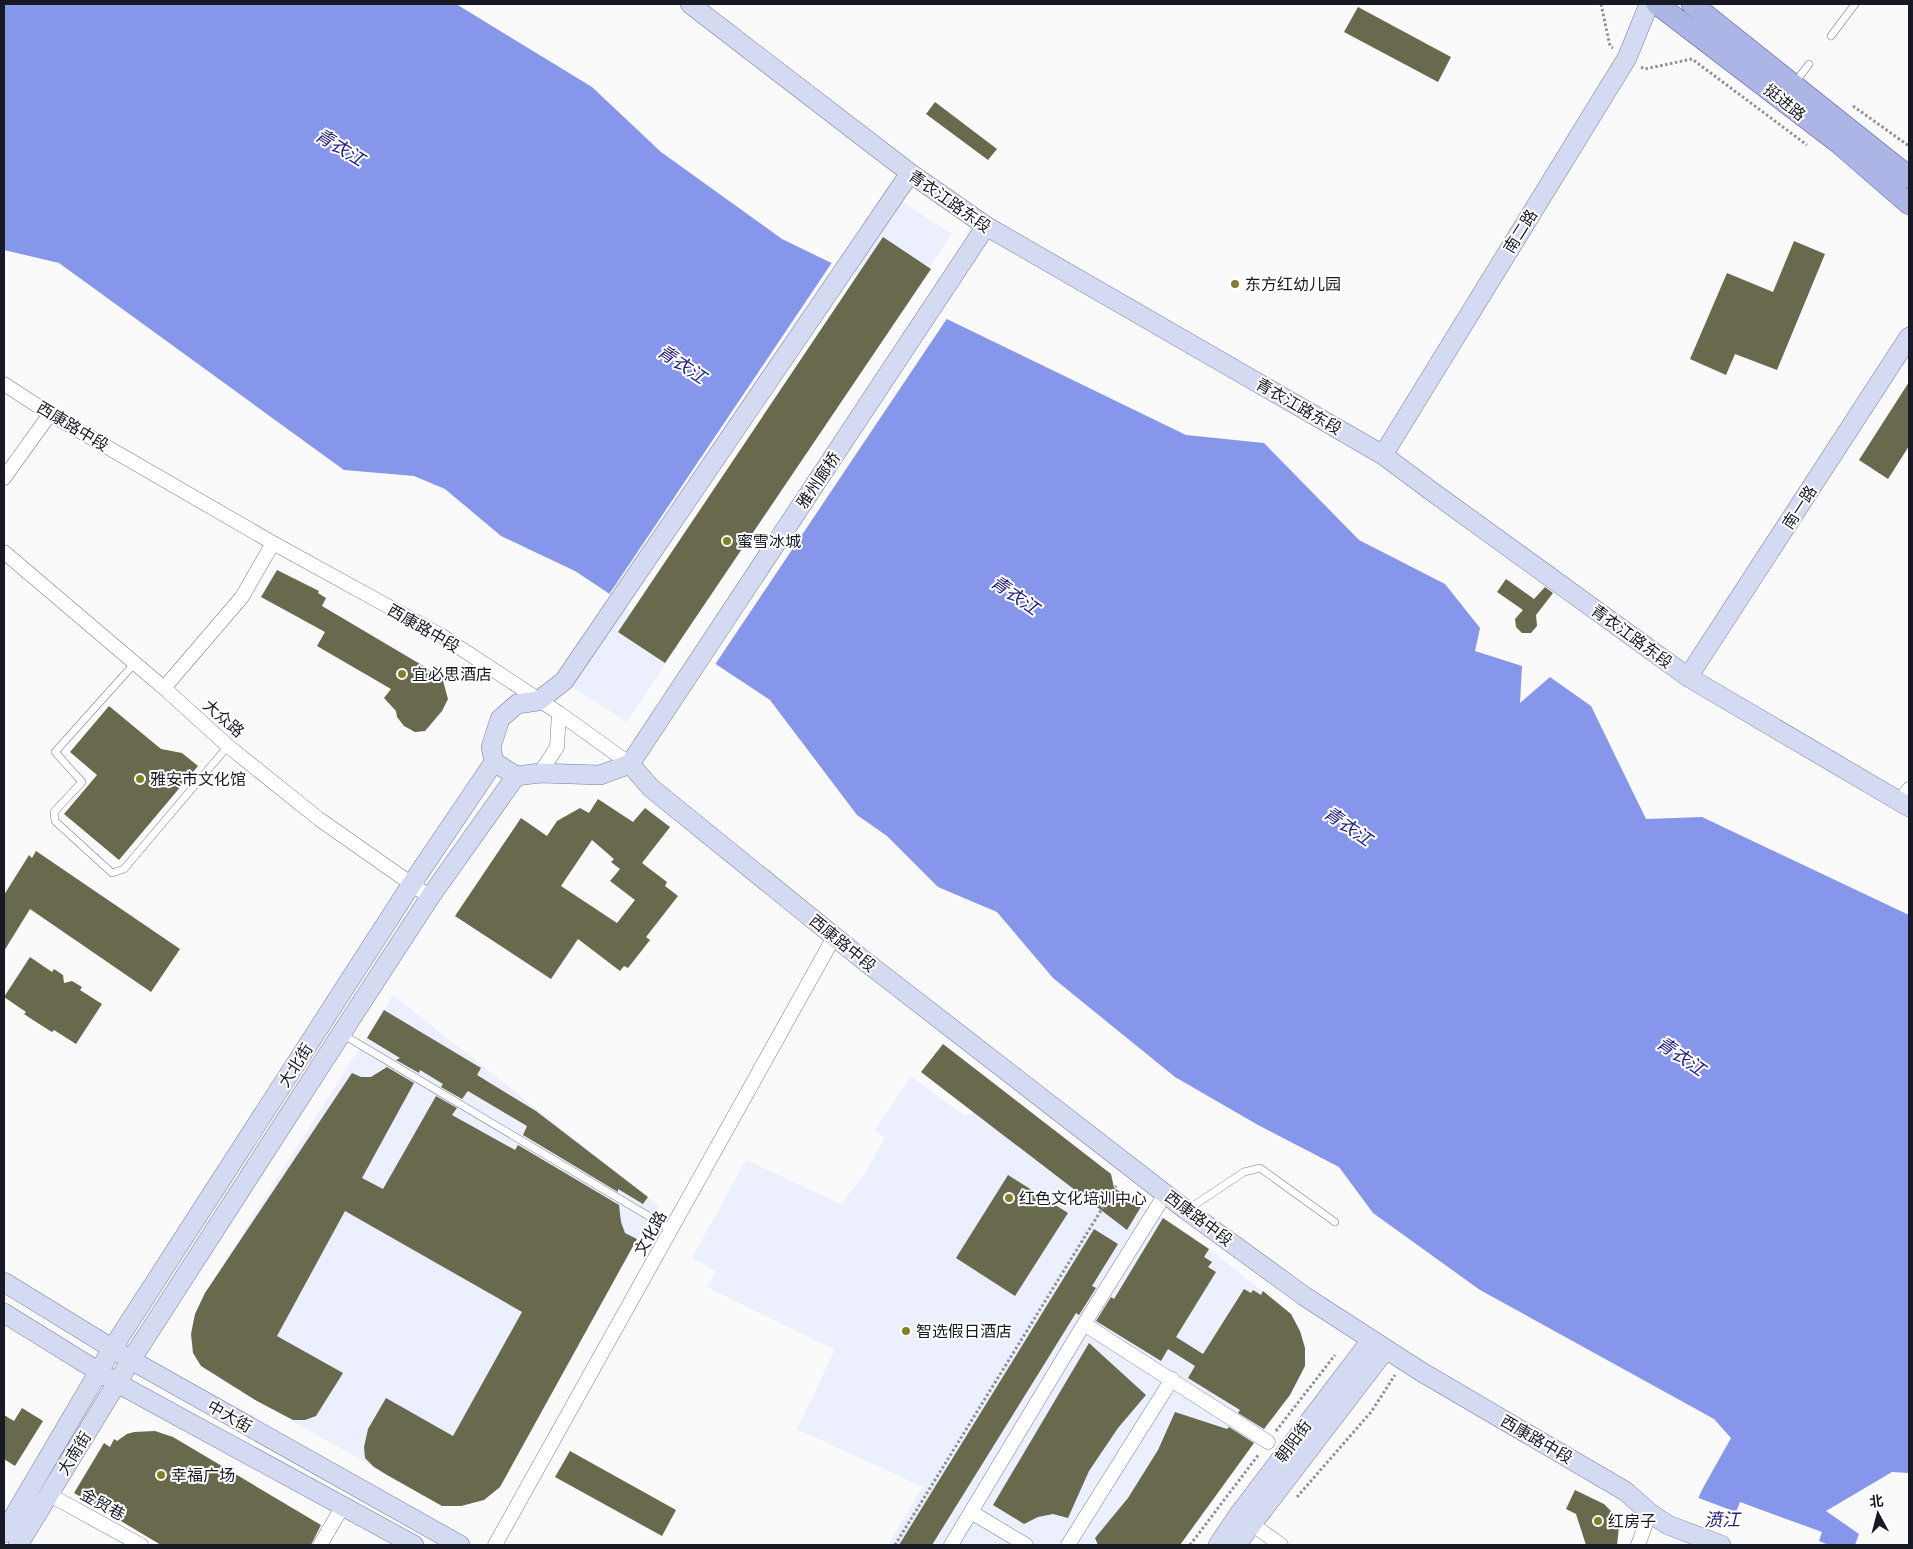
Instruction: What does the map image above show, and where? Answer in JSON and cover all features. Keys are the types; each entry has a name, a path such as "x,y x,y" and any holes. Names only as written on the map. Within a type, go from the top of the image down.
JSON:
{"main road":[{"name":"青衣江路东段","path":"690,4 910,173 986,226 1383,455 1434,494 1688,677 1906,799"},
{"name":"南二路","path":"1383,455 1627,58 1649,4"},
{"name":"挺进路","path":"1657,4 1840,144 1909,204"},
{"name":"挺进路","path":"1692,4 1909,177"},
{"path":"630,764 600,774 540,773 516,776 494,762 491,748 500,719 517,704 538,701 564,681 910,173"},
{"name":"雅州廊桥","path":"630,764 986,226"},
{"name":"南一路","path":"1688,677 1909,337"},
{"name":"大北街","path":"100,1371 112,1349 412,885 494,762"},
{"name":"西康路中段","path":"630,764 651,788 834,937 1186,1210 1304,1296 1420,1371 1626,1490 1650,1514 1668,1525 1721,1545"},
{"name":"大北街","path":"130,1360 430,897 516,776"},
{"name":"中大街","path":"4,1282 130,1360 460,1545"},
{"name":"中大街","path":"4,1313 117,1383 414,1545"},
{"name":"朝阳街","path":"1218,1545 1245,1519 1379,1344"},
{"name":"大南街","path":"18,1545 130,1360"},
{"name":"大南街","path":"4,1534 100,1371"},
{"name":"朝阳街","path":"1236,1545 1245,1519"}],"street":[{"name":"西康路中段","path":"4,384 50,414 273,543 442,636 538,701 559,713 630,764"},
{"path":"4,478 50,414"},
{"path":"164,688 242,597 273,543"},
{"name":"大众路","path":"4,552 164,688 228,746 319,819 430,897"},
{"path":"540,773 557,747 559,713"},
{"name":"文化路","path":"495,1545 834,937"},
{"path":"952,1545 1084,1324 1166,1193"},
{"path":"1084,1324 1268,1442"},
{"path":"1068,1545 1172,1379"},
{"name":"金贸巷","path":"48,1494 141,1545"},
{"path":"320,1545 343,1506"},
{"path":"971,1512 1026,1545"},
{"path":"1638,1545 1650,1514"},
{"path":"1245,1519 1281,1545"}],"lane":[{"path":"1831,36 1855,4"},
{"path":"1794,85 1809,64"},
{"path":"134,664 55,752 82,782 54,812 55,821 112,873 124,870 228,746"},
{"path":"342,1034 672,1230"},
{"path":"1186,1210 1244,1172 1260,1168 1335,1222"}],"path":[{"path":"1600,4 1610,46 1627,58 1645,69 1692,59 1808,146"},
{"path":"895,1545 1116,1186"},
{"path":"1296,1498 1372,1412 1396,1374"}],"shaded area":[{"path":"898,199 952,234 627,722 572,687"},
{"path":"393,995 659,1206 637,1239 500,1487 484,1500 461,1506 442,1506 257,1401 201,1366 193,1353 191,1334 195,1314 205,1293"},
{"path":"911,1076 965,1116 973,1113 995,1085 1042,1128 1046,1123 1111,1174 1110,1187 1163,1218 1209,1249 1291,1314 1300,1331 1305,1348 1305,1366 1298,1382 1180,1545 888,1545 923,1487 797,1429 835,1350 707,1287 716,1271 692,1258 746,1160 841,1204 868,1169 885,1138 875,1130"}],"water":[{"name":"青衣江","path":"4,4 456,4 592,87 661,152 782,239 1186,435 1264,443 1359,540 1445,584 1480,628 1475,651 1522,666 1520,703 1550,677 1591,706 1646,819 1702,817 1909,915 1909,1473 1892,1472 1826,1511 1859,1534 1855,1545 1676,1545 1703,1488 1731,1438 1714,1419 1480,1290 1373,1213 1339,1167 1258,1125 1175,1077 1053,978 997,912 938,887 887,836 857,815 770,700 575,571 501,536 445,489 414,476 344,470 59,263 4,250"}],"pier":[{"path":"833,261 948,317 714,666 608,596"},
{"name":"𣸣江","path":"1696,1497 1736,1512 1740,1502 1822,1532 1819,1541 1829,1545 1673,1545"}],"building":[{"path":"1358,7 1451,57 1438,82 1344,32"},
{"path":"935,102 997,149 988,160 926,114"},
{"path":"883,237 931,269 665,663 618,632"},
{"path":"1794,241 1825,254 1777,370 1735,354 1726,375 1690,359 1727,273 1773,292"},
{"path":"1909,382 1909,446 1888,479 1859,460"},
{"name":"宜必思酒店","path":"277,570 319,591 318,593 326,598 322,606 442,677 448,699 442,711 425,731 415,732 404,726 397,717 396,711 384,698 391,689 317,646 325,632 261,597"},
{"path":"1506,579 1534,599 1545,587 1553,593 1536,615 1537,626 1531,633 1522,633 1516,627 1515,619 1523,610 1497,592"},
{"name":"雅安市文化馆","path":"109,706 161,749 182,753 198,766 119,860 64,814 97,775 70,752"},
{"path":"598,799 633,822 645,808 670,827 642,863 667,882 665,886 678,896 646,937 650,940 628,968 624,966 620,971 578,939 551,979 455,916 521,818 547,836 557,821 580,808 589,813","holes":["592,840 614,859 611,862 620,869 610,881 635,900 617,923 561,886"]},
{"path":"36,851 180,949 151,992 30,909 4,951 4,895 29,855 32,858"},
{"path":"30,957 52,972 54,969 63,975 64,983 72,981 82,987 80,990 102,1004 76,1044 54,1030 52,1032 33,1020 24,1014 26,1012 4,997"},
{"path":"384,1010 481,1068 477,1075 536,1111 648,1197 643,1204 618,1189 618,1192 523,1135 527,1126 468,1091 462,1099 441,1087 443,1084 420,1070 419,1073 396,1060 400,1058 367,1038"},
{"path":"943,1044 1111,1174 1114,1188 1142,1205 1127,1230 921,1072"},
{"path":"387,1067 414,1083 362,1178 383,1189 436,1096 457,1108 452,1115 515,1150 518,1145 619,1205 621,1222 625,1233 637,1239 500,1487 484,1500 461,1506 442,1506 387,1475 374,1467 365,1458 364,1447 368,1429 386,1398 453,1436 522,1312 489,1293 345,1211 277,1336 343,1373 316,1416 305,1420 293,1420 257,1401 201,1366 193,1353 191,1334 195,1314 205,1293 352,1073 361,1077 371,1077"},
{"path":"1008,1175 1068,1213 1015,1296 956,1258"},
{"path":"1163,1218 1209,1249 1204,1257 1212,1262 1208,1267 1216,1272 1176,1337 1203,1354 1244,1289 1251,1293 1253,1290 1261,1295 1263,1291 1291,1314 1300,1331 1305,1348 1305,1366 1290,1395 1264,1429 1238,1413 1240,1410 1188,1378 1195,1366 1168,1349 1161,1361 1096,1321 1111,1297 1114,1299"},
{"path":"1094,1229 1118,1244 1092,1286 1096,1288 1079,1315 1076,1313 932,1545 899,1545"},
{"path":"1089,1343 1146,1395 1118,1428 1089,1471 1068,1518 1053,1514 1038,1517 1024,1524 993,1505"},
{"path":"22,1408 43,1421 15,1466 4,1459 4,1415 14,1421"},
{"path":"1175,1412 1227,1429 1229,1427 1254,1443 1180,1545 1098,1545 1095,1538 1128,1498 1158,1450"},
{"name":"幸福广场","path":"155,1431 173,1437 321,1525 311,1545 161,1545 74,1493 104,1443 110,1447 114,1439 117,1441 127,1434"},
{"path":"570,1451 676,1510 662,1536 555,1477"},
{"name":"红房子","path":"1575,1490 1604,1504 1614,1514 1619,1527 1617,1545 1586,1545 1576,1514 1566,1509"}],"place":[{"name":"东方红幼儿园","path":"1235,284"},
{"name":"蜜雪冰城","path":"727,541"},
{"name":"宜必思酒店","path":"402,674"},
{"name":"雅安市文化馆","path":"140,779"},
{"name":"红色文化培训中心","path":"1009,1198"},
{"name":"智选假日酒店","path":"906,1331"},
{"name":"幸福广场","path":"161,1475"},
{"name":"红房子","path":"1598,1521"}]}
